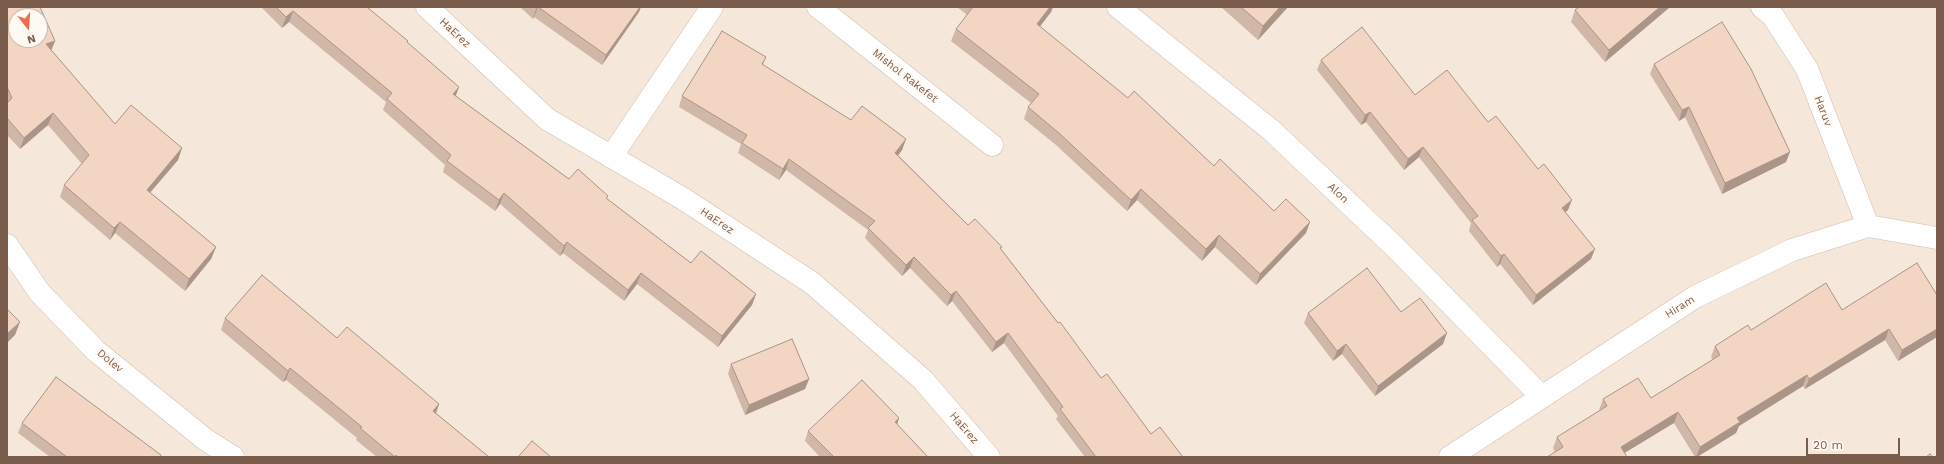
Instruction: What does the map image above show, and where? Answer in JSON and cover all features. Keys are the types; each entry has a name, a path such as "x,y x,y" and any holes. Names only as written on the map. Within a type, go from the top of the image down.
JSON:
{"street":[{"name":"HaErez","path":"427,7 547,119 682,198 812,283 923,380 989,457"},
{"path":"611,157 712,7"},
{"name":"Mishol Rakefet","path":"818,7 992,145"},
{"name":"Alon","path":"1118,7 1271,130 1396,248 1542,397"},
{"name":"Haruv","path":"1762,7 1773,16 1807,69 1868,226"},
{"name":"Hiram","path":"1450,457 1695,297 1792,250 1868,226 1937,238"},
{"name":"Dolev","path":"7,245 40,293 96,351 206,440 233,457"}],"shaded area":[{"path":"7,7 1937,7 1937,457 7,457"}],"building":[{"path":"7,7 40,7 8,8 8,48 48,48 48,46 115,124 131,105 182,148 147,190 216,247 189,279 120,222 114,228 64,185 89,155 53,113 24,138 7,118 7,103 12,98 7,87"},
{"path":"276,7 367,7 408,41 407,42 459,87 453,94 569,179 578,169 608,196 606,198 691,263 701,251 756,294 722,336 641,273 628,290 567,242 564,246 504,193 499,200 447,161 451,155 387,99 392,93 293,11 286,17"},
{"path":"538,7 640,7 606,55"},
{"path":"973,7 1050,7 1037,24 1128,98 1134,91 1214,166 1220,159 1274,211 1286,199 1310,222 1260,274 1219,235 1206,249 1141,189 1131,200 1060,134 1028,107 1039,94 956,29"},
{"path":"1241,7 1280,7 1263,26"},
{"path":"1579,7 1660,7 1609,50 1575,10"},
{"path":"1722,22 1751,69 1790,152 1725,183 1689,107 1682,110 1654,64"},
{"path":"48,25 55,41 48,43"},
{"path":"1362,27 1415,95 1447,70 1488,122 1496,116 1538,169 1544,164 1572,200 1562,208 1595,249 1536,295 1504,254 1501,256 1472,220 1478,216 1423,147 1408,159 1370,112 1365,115 1321,60"},
{"path":"722,31 766,57 762,64 851,120 862,106 906,139 895,153 968,225 975,219 1002,247 1000,248 1058,323 1060,322 1101,378 1107,374 1151,434 1160,427 1183,457 1096,457 1060,409 1063,407 1008,333 996,342 956,291 951,295 914,257 906,265 868,228 875,221 789,159 783,169 742,143 747,135 682,96"},
{"path":"1917,263 1937,295 1937,329 1902,350 1889,329 1809,379 1807,375 1737,418 1740,422 1700,447 1678,412 1621,447 1627,457 1547,457 1563,447 1557,437 1607,406 1603,399 1638,378 1651,398 1720,355 1715,346 1748,325 1751,330 1826,283 1842,310"},
{"path":"1367,268 1401,312 1420,298 1447,333 1378,386 1346,344 1337,351 1308,313"},
{"path":"262,275 337,338 347,327 439,404 433,411 489,457 398,457 396,455 395,457 360,428 362,427 290,368 288,371 225,318"},
{"path":"7,309 20,322 7,334"},
{"path":"792,339 809,379 749,405 731,364"},
{"path":"56,377 161,455 160,457 67,457 22,423"},
{"path":"862,380 899,418 895,422 928,457 834,457 808,431"},
{"path":"532,441 551,457 518,457"},
{"path":"1930,454 1933,457 1926,457"}]}
